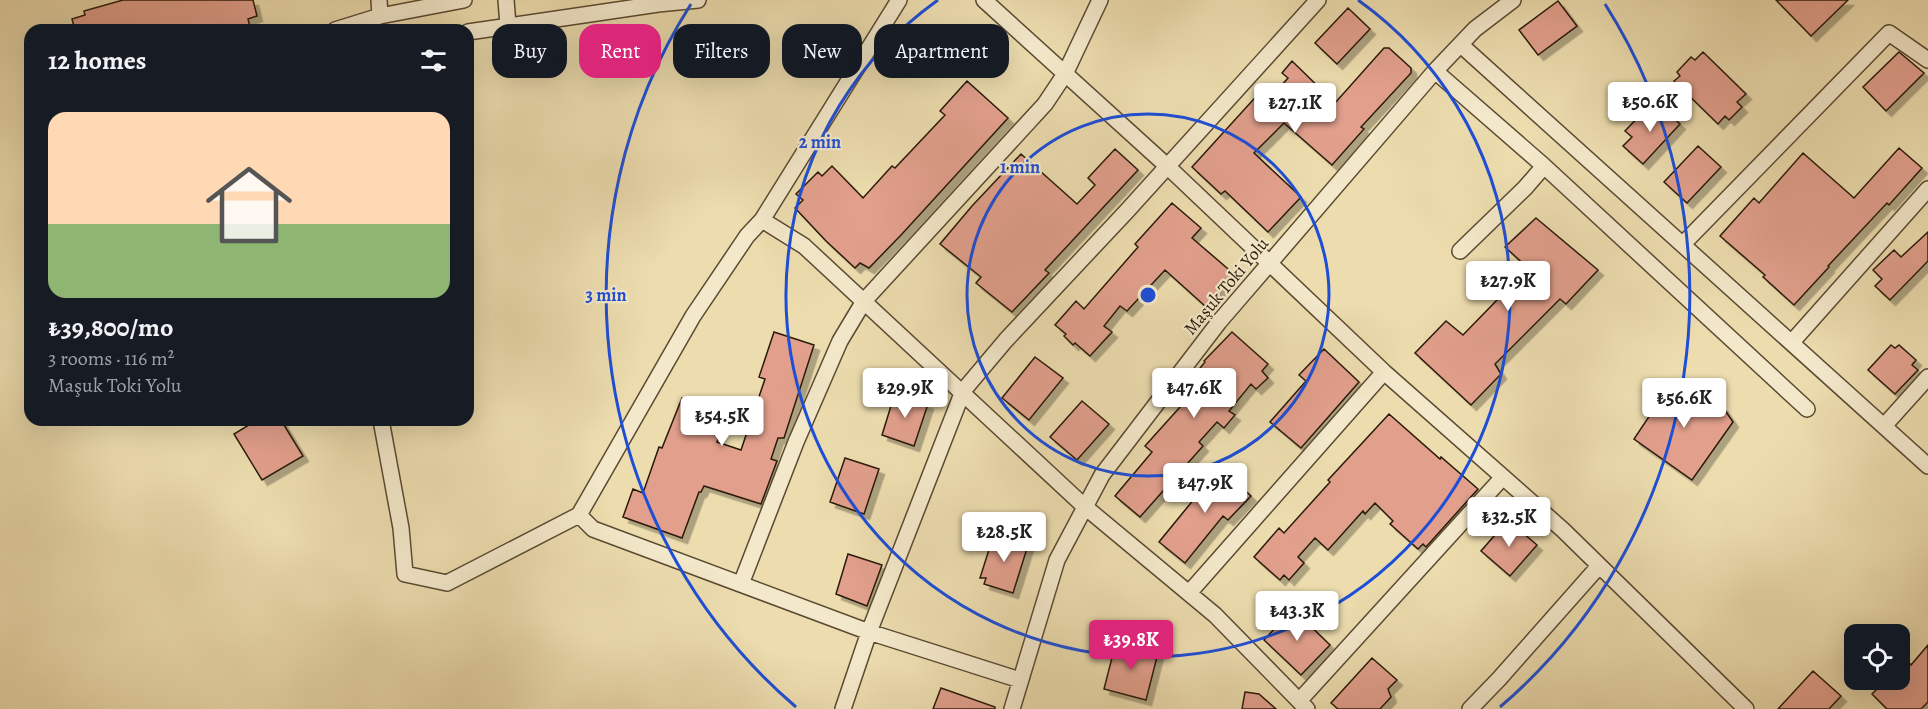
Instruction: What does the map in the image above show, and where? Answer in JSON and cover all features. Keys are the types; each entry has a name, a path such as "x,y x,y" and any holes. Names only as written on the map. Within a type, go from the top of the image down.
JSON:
{"street":[{"path":"379,0 380,16"},
{"path":"354,24 380,16 464,0"},
{"path":"506,0 508,24"},
{"path":"516,24 698,0"},
{"path":"382,426 401,528 405,574 447,583 579,515 693,316 747,236 762,220 899,0"},
{"path":"984,0 1167,166 1384,372 1563,530 1745,709"},
{"path":"741,584 796,442 835,351 864,301 1046,104 1065,74 1100,0"},
{"path":"843,709 869,632 963,392 1006,340 1318,0"},
{"name":"Maşuk Toki Yolu","path":"1012,709 1057,560 1102,475 1219,321 1435,71 1475,29 1513,0"},
{"path":"474,31 492,28"},
{"path":"1683,244 1889,33 1928,60"},
{"path":"1461,45 1928,466"},
{"path":"1435,71 1544,166 1808,409"},
{"path":"1460,250 1525,188 1544,166"},
{"path":"1792,342 1928,189"},
{"path":"762,220 804,246 1084,506 1215,615 1303,705 1503,477"},
{"path":"1189,593 1384,372"},
{"path":"1884,426 1928,377"},
{"path":"579,515 593,529 869,632 1020,680"},
{"path":"1470,709 1599,566"}],"building":[{"path":"123,0 253,0 257,16 248,19 249,24 73,24 72,19 85,15 84,11"},
{"path":"1776,0 1848,0 1811,36"},
{"path":"1558,1 1577,26 1538,55 1519,30"},
{"path":"1348,8 1370,29 1337,64 1315,43"},
{"path":"1384,48 1389,48 1411,68 1411,73 1361,127 1364,129 1332,165 1284,123 1254,153 1301,197 1268,232 1225,191 1221,194 1192,167 1262,90 1270,98 1288,78 1282,73 1292,61 1335,103"},
{"path":"1703,52 1746,94 1737,102 1742,107 1729,120 1725,116 1718,124 1674,81 1680,76 1677,72 1691,57 1695,60"},
{"path":"1899,52 1924,73 1886,111 1863,87"},
{"path":"967,81 1008,118 869,268 860,263 855,268 795,208 803,200 796,194 818,172 822,176 832,166 863,198 892,166 895,168 945,115 940,111"},
{"path":"1660,105 1680,124 1643,164 1623,146 1632,137 1625,131 1646,109 1652,114"},
{"path":"1698,146 1721,167 1687,203 1664,182"},
{"path":"1899,148 1922,168 1794,305 1763,277 1765,275 1720,236 1754,198 1759,203 1803,153 1854,198"},
{"path":"1115,149 1138,170 1045,270 1049,273 1012,312 976,283 981,277 940,244 1021,154 1077,204 1095,185 1088,178"},
{"path":"1172,203 1201,228 1192,238 1234,274 1205,306 1165,270 1127,311 1120,306 1104,326 1112,332 1090,356 1075,343 1073,345 1064,336 1066,334 1055,325 1076,301 1084,309 1138,247 1135,244"},
{"path":"1536,218 1598,270 1566,304 1560,299 1495,364 1501,374 1471,405 1415,353 1446,321 1463,335 1528,268 1505,247"},
{"path":"1928,232 1928,261 1890,300 1875,286 1882,279 1873,270 1894,250 1901,257"},
{"path":"774,332 814,345 784,438 778,438 771,459 777,461 761,504 704,486 699,492 682,538 623,517 633,489 643,493 659,447 662,448 682,398 727,416 717,442 741,450 765,379 759,377"},
{"path":"1232,332 1268,364 1262,371 1268,378 1256,389 1251,384 1229,411 1235,415 1224,428 1217,422 1199,442 1203,446 1140,517 1115,496 1152,452 1145,446 1180,407 1173,401 1204,361"},
{"path":"1891,345 1895,348 1899,345 1916,360 1912,365 1918,370 1895,394 1868,370"},
{"path":"1324,349 1359,382 1301,448 1270,422 1306,381 1299,375"},
{"path":"1035,357 1063,378 1029,420 1002,398"},
{"path":"1674,379 1707,402 1722,406 1733,422 1692,480 1634,439"},
{"path":"895,393 928,404 914,446 882,435"},
{"path":"1082,401 1109,424 1077,460 1050,437"},
{"path":"1389,414 1478,489 1426,547 1423,544 1418,549 1390,524 1393,521 1375,503 1365,514 1363,511 1328,550 1315,538 1298,557 1304,563 1289,580 1284,575 1280,580 1254,557 1279,528 1284,533 1330,482 1328,480"},
{"path":"247,426 285,426 303,456 262,480 234,434"},
{"path":"845,458 879,469 864,514 830,502"},
{"path":"1220,467 1251,496 1228,520 1223,516 1185,563 1159,542"},
{"path":"1508,520 1537,545 1510,576 1481,551"},
{"path":"1000,533 1029,542 1013,593 984,584 986,578 980,578 992,540 997,541"},
{"path":"848,554 882,565 867,606 836,594"},
{"path":"1293,609 1330,645 1301,675 1264,640"},
{"path":"1116,642 1158,653 1146,700 1104,689"},
{"path":"1928,645 1928,702 1921,709 1887,709 1872,694 1876,690 1910,690 1911,665"},
{"path":"1372,658 1397,680 1388,689 1391,697 1380,709 1338,709 1331,703"},
{"path":"1813,671 1841,696 1829,709 1778,709"},
{"path":"941,688 995,707 995,709 933,709"},
{"path":"1245,692 1259,694 1276,709 1242,709"}]}
